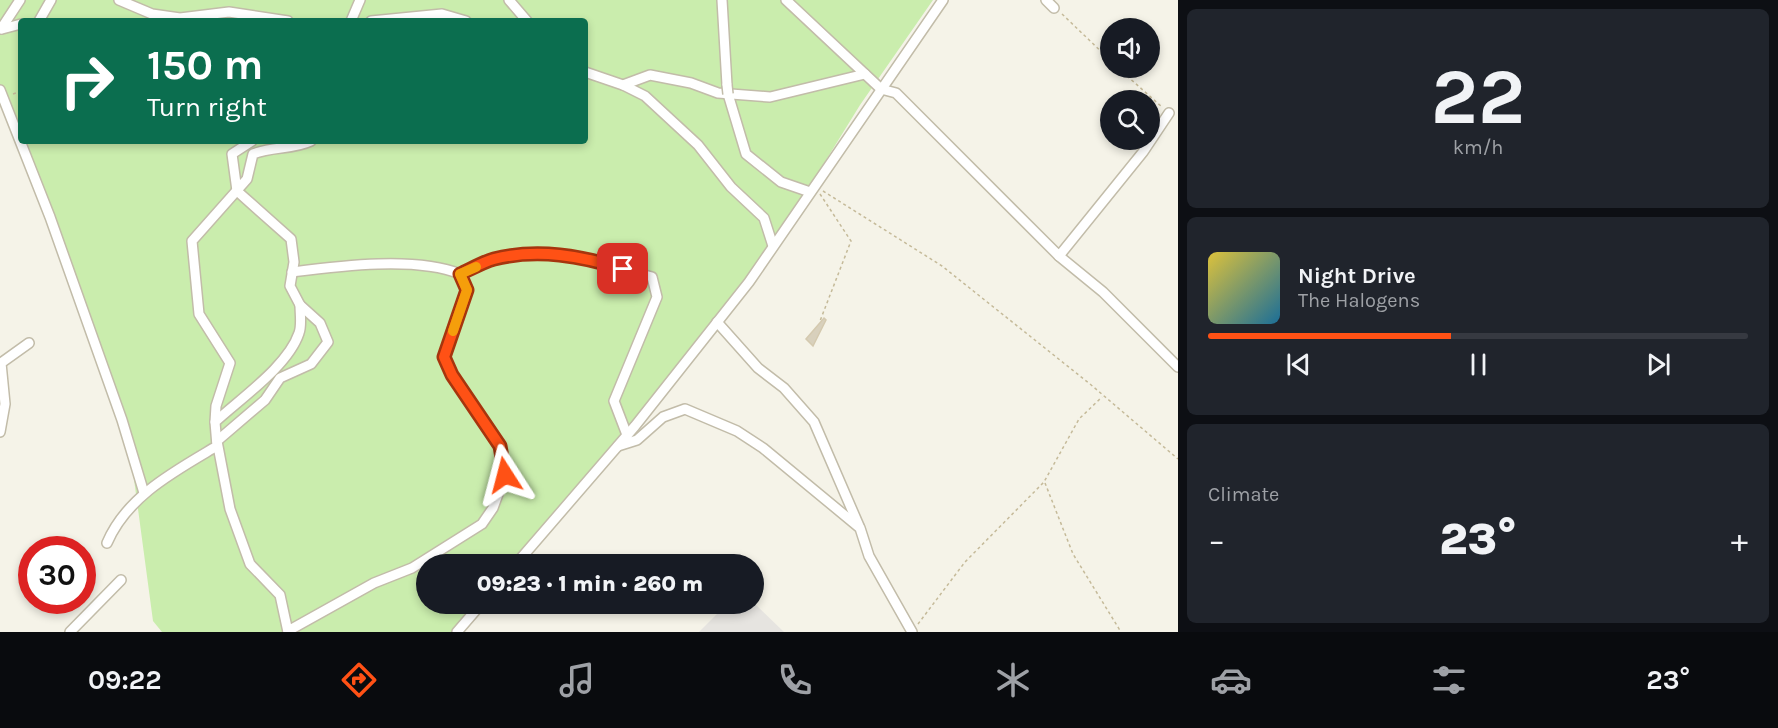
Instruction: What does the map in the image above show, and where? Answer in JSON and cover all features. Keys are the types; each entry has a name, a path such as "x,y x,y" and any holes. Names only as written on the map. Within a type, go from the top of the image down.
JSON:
{"street":[{"path":"1,29 20,0"},
{"path":"41,18 51,0"},
{"path":"119,0 152,14 180,18 229,12 268,18"},
{"path":"352,18 360,0"},
{"path":"509,0 524,18"},
{"path":"723,0 728,90 746,154 781,182 812,189"},
{"path":"786,0 881,89 896,93 1059,256 1102,292 1178,367"},
{"path":"524,554 627,435 717,322 773,246 943,0"},
{"path":"1046,0 1054,8"},
{"path":"401,18 442,14 456,18"},
{"path":"1,29 18,25"},
{"path":"588,73 645,96 698,145 731,187 764,218 773,246"},
{"path":"622,85 650,75 691,83 718,93 770,97 865,74"},
{"path":"0,90 18,136"},
{"path":"1059,256 1143,152 1169,113"},
{"path":"21,144 50,217 122,420 144,493"},
{"path":"218,446 217,441 234,424 265,400 280,378 311,364 328,342 320,323 300,305 290,286 291,239 237,191 232,154 247,144"},
{"path":"292,272 348,265 443,267 460,274 467,290 444,357 452,375 500,446 505,475 493,508 482,524 412,568 374,583 288,632 280,596 250,564 230,509 215,422 216,406 230,363 199,314 192,242 248,179 253,154 270,147 296,148 305,144"},
{"path":"460,274 494,259 555,254 589,258 652,277 657,297 614,401 627,435"},
{"path":"215,422 273,372 290,353 300,332 300,305"},
{"path":"717,322 758,368 784,388 814,422 860,528 869,556 912,632"},
{"path":"0,432 1,363 29,343"},
{"path":"616,446 637,440 663,417 685,409 737,430 763,448 860,528"},
{"path":"107,543 113,529 144,493 165,477 218,446"},
{"path":"70,632 121,580"},
{"path":"457,632 473,614"}],"path":[{"path":"1054,8 1100,51"},
{"path":"1129,78 1169,113"},
{"path":"812,189 851,241 820,321"},
{"path":"812,189 942,266 1104,396 1178,459"},
{"path":"912,632 965,562 1044,482 1079,419 1104,396"},
{"path":"1044,482 1073,554 1121,632"}],"green space":[{"path":"0,0 933,0 860,105 773,246 655,396 525,554 416,554 416,614 476,614 462,632 162,632 153,621 125,412 27,144 588,144 588,18 18,18 18,122 0,89"}],"shaded area":[{"path":"764,613 784,632 699,632 717,614"}],"building":[{"path":"824,318 826,320 813,346 806,339"}],"slow traffic":[{"path":"453,331 467,290 460,274 476,267"}],"route":[{"path":"505,475 500,446 452,375 444,357 467,290 460,274 494,259 555,254 589,258 623,269"}]}
